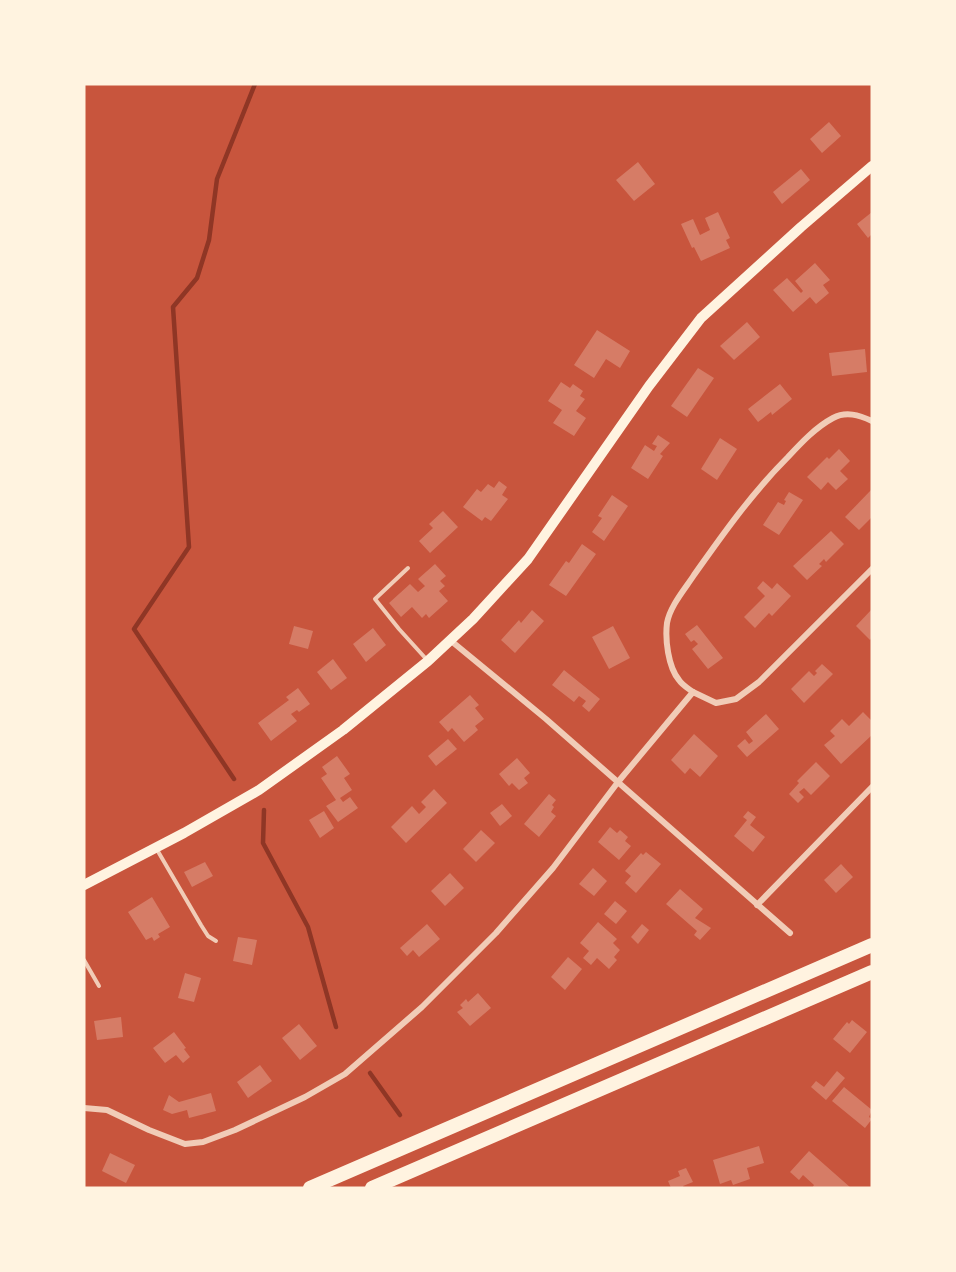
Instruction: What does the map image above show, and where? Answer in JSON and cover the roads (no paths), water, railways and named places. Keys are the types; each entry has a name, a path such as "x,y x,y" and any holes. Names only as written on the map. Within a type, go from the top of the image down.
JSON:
{"highway":[{"path":"310,1188 872,945"},
{"path":"372,1188 872,972"}],"main road":[{"path":"84,885 259,790 343,730 428,661 528,559 701,318 872,166"}],"street":[{"path":"872,421 860,415 847,414 834,417 805,439 774,471 724,532 675,603 667,621 671,662 678,680 693,692 716,703 736,699 759,682 872,569"},
{"path":"450,640 546,718 790,933"},
{"path":"84,1108 107,1110 185,1144 202,1142 236,1130 305,1097 345,1074 422,1007 496,933 553,868 618,782 693,692"},
{"path":"757,905 872,787"}],"lane":[{"path":"408,568 375,599 428,661"},
{"path":"155,848 208,936 216,941"},
{"path":"84,960 99,986"}],"waterway":[{"path":"234,779 134,629 189,547 173,307 197,278 209,240 217,179 255,84"},
{"path":"264,810 263,843 308,927 336,1027"},
{"path":"370,1073 400,1115"}]}
